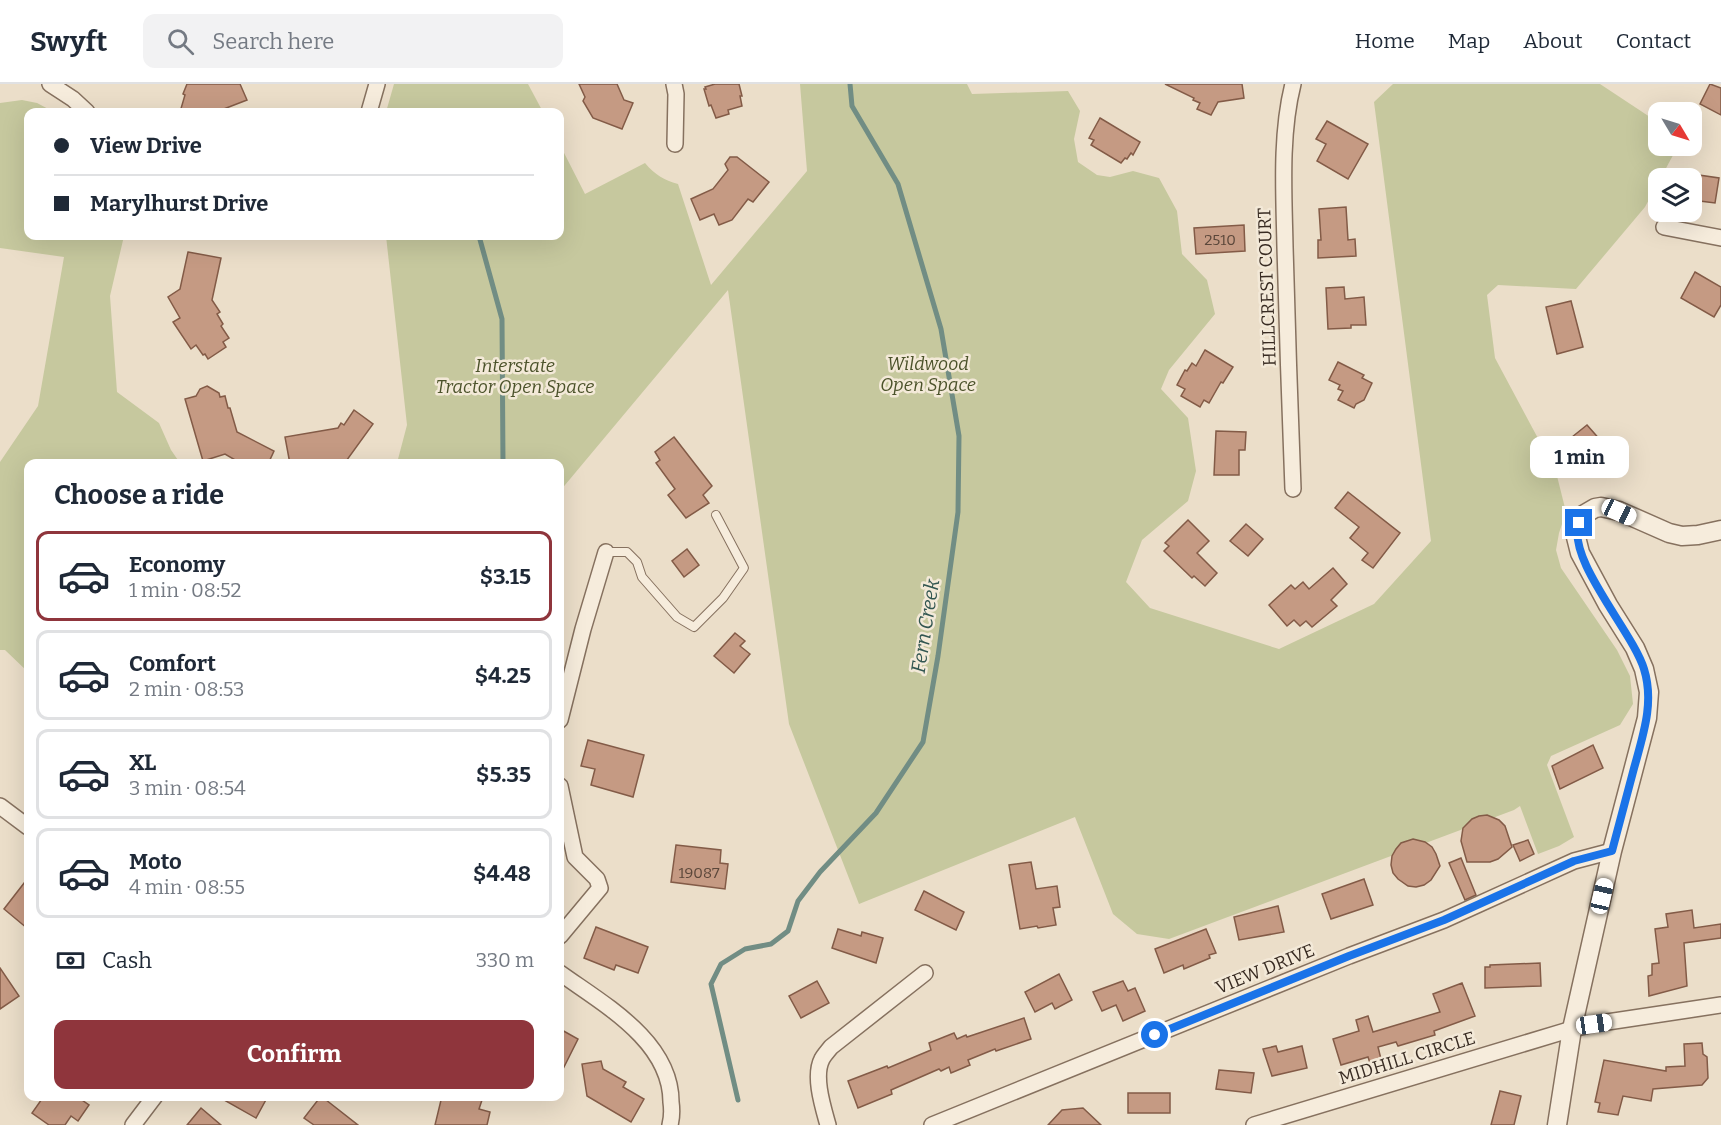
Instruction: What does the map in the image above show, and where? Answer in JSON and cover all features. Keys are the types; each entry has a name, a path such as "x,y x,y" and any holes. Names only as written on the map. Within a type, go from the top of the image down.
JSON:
{"street":[{"path":"50,84 83,108"},
{"path":"370,108 377,84"},
{"path":"674,84 676,94 675,144"},
{"name":"HILLCREST COURT","path":"1293,84 1285,140 1284,196 1293,489"},
{"path":"1664,227 1721,238"},
{"path":"1557,1125 1572,1029 1612,851 1647,718 1649,692 1644,669 1635,648 1608,605 1580,553 1576,529 1583,515 1601,507 1682,536 1721,530"},
{"path":"564,704 606,552"},
{"path":"564,805 575,857 597,879 600,888 564,931"},
{"path":"0,806 24,824"},
{"name":"VIEW DRIVE","path":"932,1125 1349,956 1444,920 1574,861 1612,851"},
{"path":"828,1125 820,1083 819,1067 822,1059 831,1047 925,973"},
{"path":"564,976 625,1019 657,1052 671,1089 670,1125"},
{"name":"MIDHILL CIRCLE","path":"1254,1125 1572,1029 1721,1005"},
{"path":"133,1125 151,1101"}],"lane":[{"path":"606,552 627,552 638,562 642,577 677,617 694,627 723,597 744,568 716,515"}],"green space":[{"path":"394,84 528,84 541,108 387,108"},
{"path":"800,84 967,84 972,94 1068,91 1080,111 1074,139 1078,162 1097,175 1110,177 1133,171 1159,178 1177,211 1182,254 1207,280 1215,314 1169,370 1161,389 1188,418 1196,471 1188,501 1142,540 1126,582 1150,608 1279,649 1374,604 1431,541 1374,102 1393,84 1600,84 1648,116 1648,156 1673,156 1666,168 1648,168 1648,201 1645,207 1576,289 1498,285 1487,295 1495,358 1556,472 1566,512 1556,550 1561,568 1617,650 1630,676 1633,704 1620,725 1551,756 1547,765 1574,837 1538,854 1520,806 1169,939 1137,934 1113,914 1075,817 859,904 789,724 728,290 564,486 564,459 398,459 407,425 386,240 564,240 564,153 585,194 645,163 652,171 678,184 711,285 807,171"},
{"path":"22,100 37,103 46,108 24,108 24,240 123,240 110,296 117,392 159,423 177,459 24,459 24,668 5,650 0,650 0,462 38,406 64,257 0,248 0,103"}],"building":[{"path":"187,84 240,84 247,100 226,108 181,108 185,95 183,94"},
{"path":"579,84 617,84 624,100 633,103 622,129 593,118 583,101 585,97"},
{"path":"715,84 739,84 742,106 728,110 729,114 716,118 711,105 709,106 704,89"},
{"path":"1165,84 1242,84 1244,98 1218,102 1211,115 1197,109 1200,103 1193,100 1194,98"},
{"path":"1710,84 1721,88 1721,115 1702,105 1701,102"},
{"path":"1100,118 1140,142 1133,155 1131,153 1121,163 1091,145 1094,140 1089,138"},
{"path":"1327,121 1368,144 1348,179 1317,161 1326,144 1316,139"},
{"path":"730,157 737,157 769,182 753,202 748,199 732,220 719,225 714,214 700,220 691,199 713,189 728,170 725,164"},
{"path":"1702,175 1719,178 1715,203 1702,201"},
{"path":"1346,207 1348,240 1355,239 1356,256 1318,258 1318,240 1321,240 1319,209"},
{"path":"1244,225 1245,251 1196,254 1194,228"},
{"path":"188,252 221,258 212,300 220,312 217,314 223,324 221,326 229,338 223,342 226,347 208,359 196,345 191,349 173,322 180,318 168,297 180,289"},
{"path":"1695,272 1721,287 1721,305 1714,317 1681,298"},
{"path":"1344,287 1345,299 1364,297 1366,325 1328,329 1326,288"},
{"path":"1571,301 1583,347 1557,354 1546,307"},
{"path":"1205,350 1233,367 1209,403 1204,400 1200,407 1181,396 1185,389 1177,385 1185,370 1187,371 1192,363 1196,366"},
{"path":"1338,362 1364,375 1362,378 1372,383 1364,400 1356,404 1354,408 1338,400 1343,391 1338,389 1340,385 1329,380"},
{"path":"207,386 219,393 220,397 225,396 237,432 274,451 270,459 234,459 225,454 202,459 185,399 196,396 200,389"},
{"path":"354,410 373,424 348,459 289,459 285,437 338,428 341,423 344,425"},
{"path":"1587,425 1609,450 1594,463 1572,437"},
{"path":"1216,431 1246,432 1245,450 1239,450 1239,475 1214,475"},
{"path":"674,437 712,486 703,495 709,503 686,518 668,495 675,489 656,463 660,460 655,452"},
{"path":"1348,492 1400,533 1373,568 1362,560 1368,553 1350,538 1359,527 1335,508"},
{"path":"1188,520 1209,541 1197,553 1217,573 1205,586 1194,576 1192,578 1164,551 1169,546 1165,543"},
{"path":"1246,524 1263,539 1248,556 1230,541"},
{"path":"687,549 699,565 684,577 672,561"},
{"path":"1333,568 1347,584 1331,600 1337,606 1312,627 1306,621 1300,626 1294,620 1287,626 1269,605 1291,585 1295,589 1303,582 1309,589"},
{"path":"735,633 745,641 740,646 750,654 734,673 714,656"},
{"path":"588,740 644,755 633,797 591,785 595,769 581,766"},
{"path":"1593,745 1603,768 1560,789 1552,766"},
{"path":"1487,815 1499,820 1505,826 1512,847 1498,859 1490,862 1467,862 1461,841 1463,828 1472,819"},
{"path":"1413,839 1425,842 1432,847 1440,866 1431,880 1416,887 1408,886 1398,879 1391,865 1392,856 1401,843"},
{"path":"1528,840 1534,854 1520,861 1513,845"},
{"path":"676,845 721,850 720,863 728,864 725,889 671,882"},
{"path":"1461,858 1476,895 1465,900 1449,863"},
{"path":"1031,862 1036,889 1057,886 1060,907 1053,908 1056,925 1020,929 1009,865"},
{"path":"1364,879 1373,905 1331,919 1322,894"},
{"path":"24,883 24,926 4,909"},
{"path":"924,891 964,912 956,930 915,910"},
{"path":"1278,906 1284,932 1239,940 1234,917"},
{"path":"1692,910 1694,928 1721,924 1721,938 1684,943 1687,986 1649,996 1648,976 1652,975 1652,964 1659,963 1655,929 1668,927 1666,914"},
{"path":"596,927 648,947 638,973 616,965 614,970 584,958"},
{"path":"838,929 861,936 862,932 883,938 876,963 832,948"},
{"path":"1206,929 1216,953 1184,969 1183,965 1164,973 1155,949"},
{"path":"1540,963 1541,986 1485,988 1485,967"},
{"path":"0,968 19,996 0,1009"},
{"path":"1059,974 1072,1000 1055,1009 1052,1003 1035,1012 1025,992"},
{"path":"817,981 829,1003 801,1018 789,996"},
{"path":"1123,981 1128,991 1135,988 1145,1011 1123,1021 1116,1005 1102,1011 1093,992"},
{"path":"1462,983 1475,1016 1434,1031 1435,1035 1398,1046 1396,1042 1378,1047 1381,1059 1370,1063 1368,1057 1341,1065 1333,1039 1359,1031 1356,1020 1368,1016 1373,1032 1440,1012 1433,994"},
{"path":"1024,1018 1031,1039 996,1051 995,1049 968,1060 970,1065 951,1073 949,1067 941,1071 939,1069 891,1090 892,1094 858,1108 848,1081 887,1066 888,1068 931,1050 929,1043 954,1033 957,1039 966,1035 967,1037"},
{"path":"564,1031 578,1039 564,1067"},
{"path":"1702,1043 1703,1054 1707,1057 1708,1078 1702,1085 1653,1089 1651,1101 1623,1096 1618,1115 1598,1112 1600,1103 1595,1102 1604,1060 1666,1071 1666,1067 1685,1066 1684,1044"},
{"path":"1276,1046 1278,1052 1302,1046 1307,1068 1272,1076 1263,1049"},
{"path":"601,1061 603,1069 626,1082 623,1087 644,1099 631,1122 587,1096 582,1064"},
{"path":"1219,1070 1254,1073 1251,1093 1216,1089"},
{"path":"1500,1091 1521,1096 1514,1125 1491,1125"},
{"path":"1128,1093 1170,1093 1170,1113 1128,1113"},
{"path":"40,1101 83,1101 89,1105 78,1121 71,1116 65,1125 49,1125 32,1113"},
{"path":"226,1101 265,1101 256,1118"},
{"path":"317,1101 327,1101 358,1125 314,1125 304,1118"},
{"path":"441,1101 482,1101 479,1109 490,1112 487,1125 435,1125"},
{"path":"201,1108 221,1125 187,1125"},
{"path":"1083,1108 1101,1125 1048,1125 1062,1110"}],"waterway":[{"name":"Fern Creek","path":"738,1100 711,984 721,964 745,949 771,944 788,931 798,901 820,872 876,813 923,742 938,656 958,512 959,436 941,329 898,184 852,106 850,84"},
{"path":"480,240 502,319 503,459"}],"route":[{"path":"1155,1035 1444,920 1574,861 1612,851 1647,718 1649,692 1644,669 1635,648 1608,605 1580,553 1576,537 1579,523"}],"park label":[{"name":"Wildwood Open Space","path":"928,374"},
{"name":"Interstate Tractor Open Space","path":"515,376"}]}
